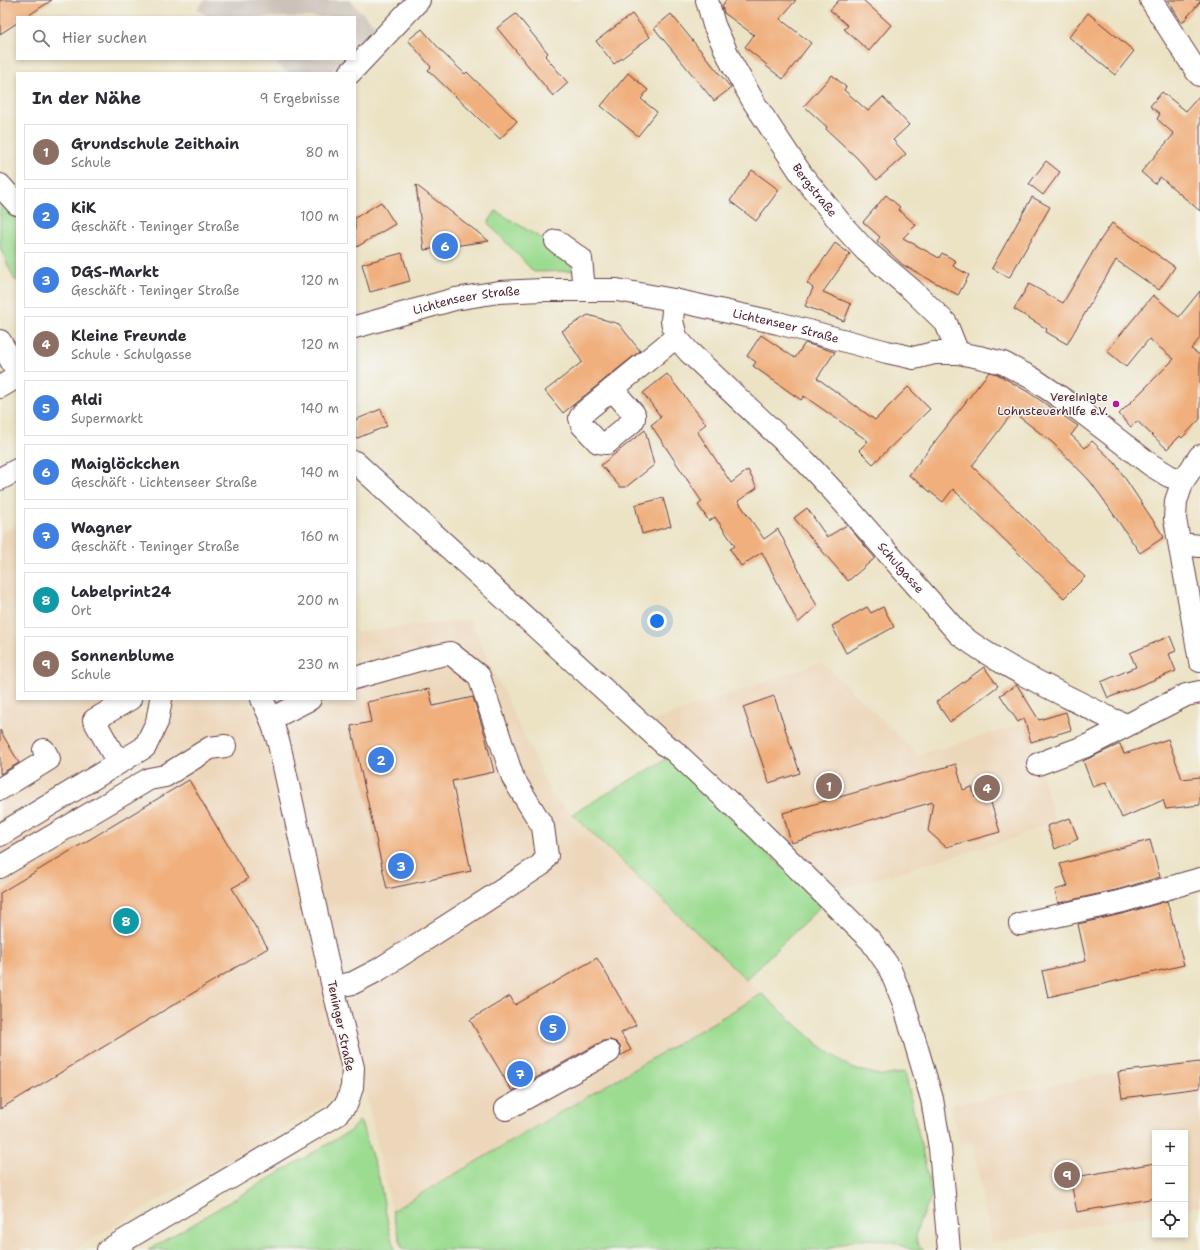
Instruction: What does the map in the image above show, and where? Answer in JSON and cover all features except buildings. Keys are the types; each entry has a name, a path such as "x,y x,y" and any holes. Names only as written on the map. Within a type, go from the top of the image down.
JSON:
{"street":[{"path":"351,72 419,0"},
{"name":"Bergstraße","path":"707,0 714,25 732,64 755,104 802,175 852,236 946,323 958,353"},
{"path":"1151,0 1200,75"},
{"path":"0,185 16,203"},
{"path":"556,241 581,259 584,290"},
{"name":"Lichtenseer Straße","path":"356,327 455,299 492,293 543,290 616,290 674,300 778,322 914,358 934,353 958,353 1003,363 1032,378 1079,410 1151,465 1169,476 1183,481"},
{"path":"612,389 676,337 672,321 674,300"},
{"name":"Schulgasse","path":"676,337 689,352 806,462 959,634 982,652 1111,719 1127,725"},
{"path":"0,341 16,369"},
{"path":"0,387 16,378"},
{"path":"1200,456 1183,481 1176,501 1175,519 1190,547 1200,661"},
{"path":"356,463 665,745 673,750 758,829 871,941 889,967 903,1001 932,1099 940,1148 949,1250"},
{"path":"0,479 16,471"},
{"path":"333,987 353,983 378,970 541,865 547,856 542,827 513,778 479,676 450,653 356,678"},
{"path":"1038,764 1089,745 1186,696 1200,692"},
{"path":"124,760 113,754 94,720 128,700"},
{"path":"0,835 145,747 157,722 161,700"},
{"name":"Teninger Straße","path":"108,1250 335,1116 347,1103 352,1087 353,1068 333,987 279,744 271,719 262,700"},
{"path":"271,719 308,700"},
{"path":"0,867 149,780 165,776 210,748 225,746"},
{"path":"0,789 49,759 44,750"},
{"path":"1020,924 1123,901 1200,879"},
{"path":"506,1110 609,1052"}],"shaded area":[{"path":"205,0 349,0 376,26 356,47 356,16 208,16 197,9"},
{"path":"270,60 343,60 331,72 288,72"},
{"path":"16,525 16,700 134,700 142,714 168,700 356,700 356,632 470,620 551,794 762,994 392,1211 363,1081 73,1250 0,1250 0,535"},
{"path":"822,662 918,755 1026,723 1055,820 1015,838 832,892 816,869 792,850 768,817 762,799 747,800 649,722"},
{"path":"1200,1062 1200,1206 1188,1208 1188,1130 1152,1130 1152,1215 991,1243 973,1142 960,1144 951,1105 1118,1072"}],"green space":[{"path":"0,195 16,213 16,280 14,279 0,247"},
{"path":"496,211 554,246 571,261 572,271 534,272 488,223"},
{"path":"668,758 822,905 746,979 572,814"},
{"path":"762,994 819,1045 851,1068 883,1076 905,1072 932,1195 919,1223 916,1234 917,1243 924,1250 911,1250 894,1242 872,1239 851,1241 826,1250 403,1250 392,1211"},
{"path":"359,1121 361,1123 379,1178 390,1234 395,1250 148,1250 350,1131"}],"place":[{"name":"Maiglöckchen","path":"445,246"},
{"name":"Vereinigte Lohnsteuerhilfe e.V.","path":"1116,404"},
{"name":"KiK","path":"381,760"},
{"name":"Grundschule Zeithain","path":"829,786"},
{"name":"Kleine Freunde","path":"987,788"},
{"name":"DGS-Markt","path":"401,866"},
{"name":"Labelprint24","path":"126,921"},
{"name":"Aldi","path":"553,1028"},
{"name":"Wagner","path":"520,1074"},
{"name":"Sonnenblume","path":"1067,1175"}]}
